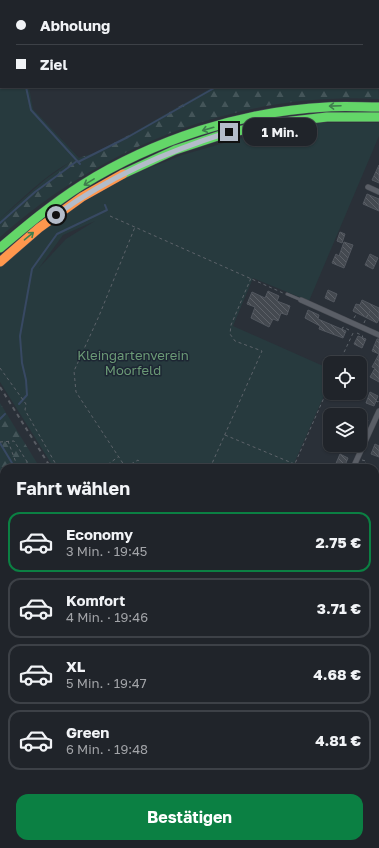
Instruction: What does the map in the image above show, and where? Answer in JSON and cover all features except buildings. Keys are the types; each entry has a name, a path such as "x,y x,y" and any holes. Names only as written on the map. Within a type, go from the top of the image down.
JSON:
{"highway":[{"path":"0,248 42,213 88,182 133,158 181,138 227,123 275,113 330,107 379,107"},
{"path":"0,262 35,230 67,207 123,174 170,152 229,132 276,122 330,116 379,117"}],"street":[{"path":"368,187 379,192"},
{"path":"301,300 379,335"},
{"path":"355,464 379,411"}],"lane":[{"path":"287,294 301,300"}],"path":[{"path":"110,216 287,294"},
{"path":"123,464 76,392 74,371 99,316 135,227"},
{"path":"212,464 262,352 235,340 230,334 231,325 251,278"},
{"path":"362,327 370,312"},
{"path":"342,356 356,324"},
{"path":"342,329 342,327 349,330"},
{"path":"357,333 363,336 362,338"},
{"path":"0,368 25,402 25,410 56,464"},
{"path":"376,401 378,402 379,399"},
{"path":"224,434 295,464 323,400"},
{"path":"8,441 17,464"},
{"path":"0,442 14,441 28,464"},
{"path":"108,464 118,456"},
{"path":"358,458 366,461 365,464"},
{"path":"132,464 138,460 141,464"}],"green space":[{"path":"0,88 29,88 33,109 79,158 68,163 47,177 0,219"},
{"path":"211,88 378,88 379,99 327,99 276,104 225,115 176,131 128,151 83,176 40,205 0,237 0,219 46,179 73,160 94,153 129,135"},
{"name":"Kleingartenverein Moorfeld","path":"312,123 379,123 379,136 309,301 253,278 233,326 323,366 323,398 294,464 51,464 0,382 0,267 54,219 127,177 182,155 252,135","holes":["95,221 66,239 39,268 63,235"]},
{"path":"0,403 38,464 0,464"}],"waterway":[{"path":"26,88 31,110 80,164"},
{"path":"78,162 128,137 214,88"},
{"path":"0,223 35,192 77,161"},
{"path":"19,404 27,395 20,336 32,269 57,234 107,210 105,205"},
{"path":"0,419 5,414"},
{"path":"0,443 12,464"}],"railway":[{"path":"0,387 48,464"}],"traffic: fast":[{"path":"0,248 29,223 82,185 139,154 169,142 231,122 263,115 327,107 379,107"},
{"path":"123,174 175,150 224,134 275,123 327,117 379,117"}],"traffic: slow":[{"path":"0,262 39,228 82,197 123,174"}],"route":[{"path":"56,215 93,191 137,167 170,152 229,132"}]}
